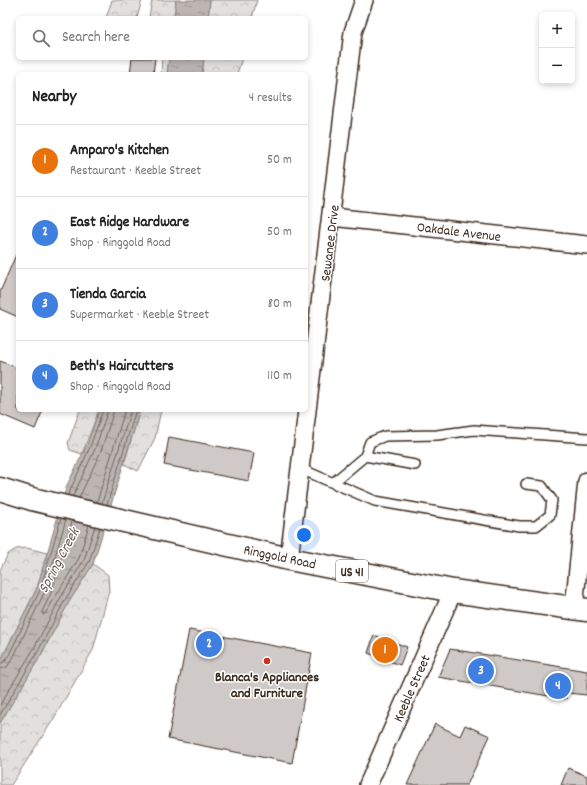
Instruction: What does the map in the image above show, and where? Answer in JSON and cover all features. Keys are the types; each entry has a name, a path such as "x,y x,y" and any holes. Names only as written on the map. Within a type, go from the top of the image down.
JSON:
{"main road":[{"name":"Ringgold Road","path":"0,489 32,499 289,559 453,591 580,609"}],"street":[{"name":"Sewanee Drive","path":"308,412 353,32 364,0"},
{"name":"Oakdale Avenue","path":"332,216 587,245"},
{"name":"Sewanee Drive","path":"289,559 308,412"},
{"path":"580,609 587,481"},
{"name":"Keeble Street","path":"368,785 453,591"}],"lane":[{"path":"334,482 365,456 370,442 385,436 437,435 474,430 587,438"},
{"path":"365,456 416,465"},
{"path":"301,469 375,501 519,526 536,526 550,515 552,500 542,486 526,484"}],"green space":[{"path":"112,0 142,0 138,16 107,16"},
{"path":"152,0 176,0 174,16 149,16"},
{"path":"210,0 257,0 253,16 208,16"},
{"path":"162,60 169,60 167,72 161,72"},
{"path":"204,60 241,60 238,72 202,72"},
{"path":"79,412 98,412 82,454 70,450 68,443"},
{"path":"139,412 161,412 155,438 138,471 124,464"},
{"path":"27,548 47,553 37,588 0,662 0,570 8,554 16,549"},
{"path":"93,564 108,575 109,591 93,650 53,720 11,785 0,785 0,723 41,655 69,602"}],"water":[{"path":"176,0 210,0 208,16 174,16"},
{"path":"169,60 204,60 202,72 167,72"},
{"name":"Spring Creek","path":"98,412 139,412 93,564 69,602 41,655 0,723 0,662 37,588 67,485 87,445"}],"building":[{"path":"132,60 155,60 153,72 130,72"},
{"path":"16,255 16,316 0,309 0,292"},
{"path":"0,361 16,367 16,412 42,412 35,429 0,414"},
{"path":"169,437 254,453 249,481 164,465"},
{"path":"189,630 312,653 292,763 168,739"},
{"path":"374,635 407,647 400,665 368,653"},
{"path":"450,649 587,671 587,695 567,693 566,699 438,677"},
{"path":"435,724 460,736 465,725 490,736 467,785 407,785"},
{"path":"568,768 587,776 587,785 561,785"}],"place":[{"name":"East Ridge Hardware","path":"209,644"},
{"name":"Amparo's Kitchen","path":"385,650"},
{"name":"Blanca's Appliances and Furniture","path":"267,661"},
{"name":"Tienda Garcia","path":"481,671"},
{"name":"Beth's Haircutters","path":"558,686"}]}
